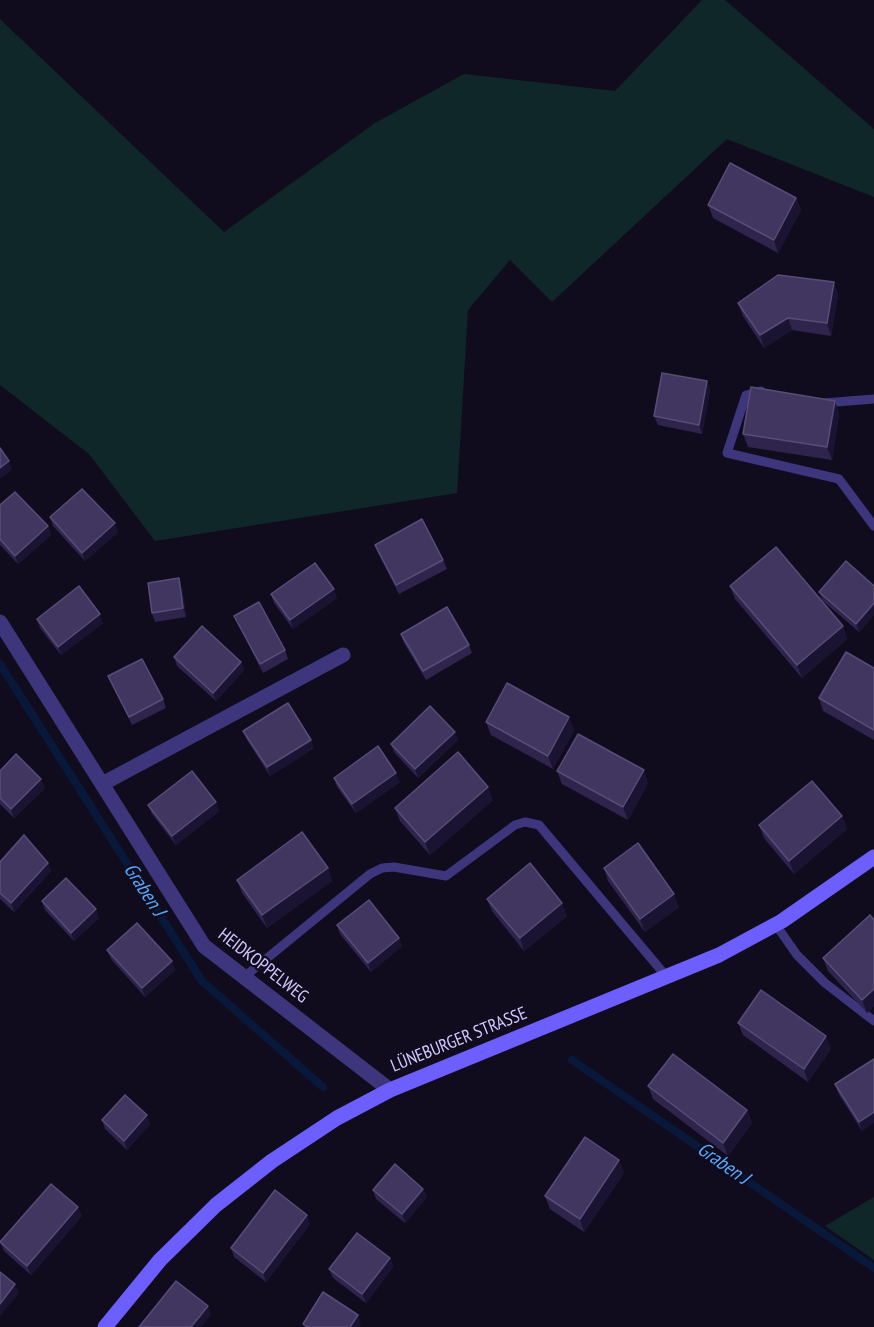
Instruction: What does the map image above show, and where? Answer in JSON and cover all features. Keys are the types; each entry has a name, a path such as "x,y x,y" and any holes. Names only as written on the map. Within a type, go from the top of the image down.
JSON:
{"main road":[{"name":"LÜNEBURGER STRASSE","path":"105,1327 160,1260 216,1205 272,1161 337,1118 390,1090 719,955 776,925 874,857"}],"street":[{"name":"HEIDKOPPELWEG","path":"0,622 204,946 390,1090"},
{"path":"102,784 343,655"}],"lane":[{"path":"772,393 761,391 746,395 727,453 839,479 874,526"},
{"path":"817,403 874,399"},
{"path":"244,977 370,874 382,868 394,867 446,876 515,825 525,822 539,825 666,976"},
{"path":"776,925 797,955 825,983 874,1021"}],"green space":[{"path":"702,0 725,0 874,129 874,197 727,139 552,302 510,260 468,310 457,493 155,541 89,454 0,385 0,19 224,232 375,123 464,74 615,91"},
{"path":"874,1197 874,1260 825,1226"}],"building":[{"path":"730,163 796,198 774,240 708,205"},
{"path":"778,275 834,282 827,323 788,318 760,335 738,303"},
{"path":"662,373 707,381 699,425 654,416"},
{"path":"751,387 835,401 827,447 743,434"},
{"path":"0,448 9,461 0,468"},
{"path":"82,489 115,523 82,553 50,517"},
{"path":"15,492 48,526 15,556 0,539 0,505"},
{"path":"422,519 443,560 396,585 375,545"},
{"path":"776,547 843,626 797,665 730,586"},
{"path":"846,561 874,586 874,603 856,624 819,592"},
{"path":"315,563 334,589 290,620 271,594"},
{"path":"179,578 183,608 152,613 148,583"},
{"path":"79,586 100,614 58,647 37,619"},
{"path":"259,602 285,650 260,664 234,616"},
{"path":"447,607 469,645 423,671 401,634"},
{"path":"202,626 241,662 213,693 174,657"},
{"path":"846,652 874,668 874,730 819,698"},
{"path":"142,659 163,699 129,717 108,676"},
{"path":"507,683 569,717 548,756 486,722"},
{"path":"288,703 311,740 267,767 243,731"},
{"path":"430,706 455,732 415,769 391,744"},
{"path":"578,734 644,770 623,807 557,771"},
{"path":"378,746 396,773 352,804 334,778"},
{"path":"458,752 488,787 425,842 395,808"},
{"path":"16,754 41,779 11,809 0,798 0,771"},
{"path":"192,771 216,802 172,836 148,805"},
{"path":"812,781 842,816 789,861 759,825"},
{"path":"302,832 328,868 262,915 237,880"},
{"path":"24,835 48,863 11,903 0,893 0,862"},
{"path":"638,843 674,894 640,919 604,868"},
{"path":"530,863 562,903 520,938 487,899"},
{"path":"66,878 96,909 71,933 42,901"},
{"path":"369,900 399,938 368,963 337,925"},
{"path":"870,915 874,920 874,989 862,1000 823,958"},
{"path":"137,923 172,961 142,988 107,950"},
{"path":"761,990 826,1036 804,1069 738,1023"},
{"path":"673,1054 747,1110 723,1143 648,1086"},
{"path":"874,1059 874,1112 859,1122 835,1084"},
{"path":"125,1095 147,1115 124,1141 102,1120"},
{"path":"585,1137 619,1160 580,1219 545,1196"},
{"path":"395,1164 423,1189 402,1214 373,1190"},
{"path":"51,1184 78,1207 27,1266 0,1242"},
{"path":"275,1190 307,1215 263,1273 231,1248"},
{"path":"357,1233 390,1258 362,1294 329,1269"},
{"path":"0,1272 15,1284 0,1304"},
{"path":"176,1281 208,1306 191,1327 139,1327"},
{"path":"323,1292 358,1315 350,1327 307,1327 303,1324"}],"waterway":[{"name":"Graben J","path":"0,664 202,981 323,1087"},
{"name":"Graben J","path":"572,1060 874,1268"}]}
